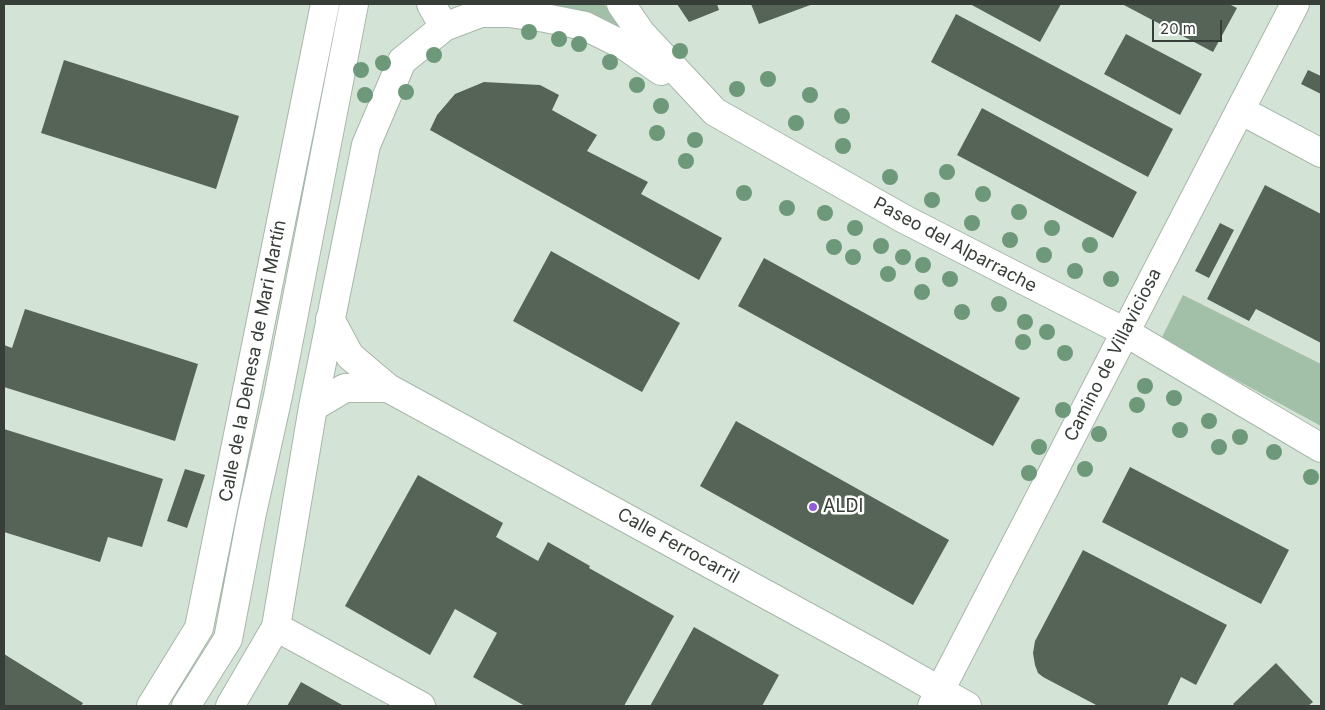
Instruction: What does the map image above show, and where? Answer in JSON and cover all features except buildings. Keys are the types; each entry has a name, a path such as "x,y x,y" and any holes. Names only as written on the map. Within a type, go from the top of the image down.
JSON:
{"street":[{"name":"Calle de la Dehesa de Mari Martín","path":"151,706 199,628 325,4"},
{"name":"Calle de la Dehesa de Mari Martín","path":"186,706 228,639 252,513 278,396 354,4"},
{"path":"431,4 444,27"},
{"name":"Paseo del Alparrache","path":"621,4 641,33 715,112 904,219 1125,332 1321,448"},
{"name":"Camino de Villaviciosa","path":"936,699 1295,4"},
{"path":"230,706 276,627 313,407 366,145 402,61 444,27 487,8 585,26 625,46 651,62 715,112"},
{"path":"1240,110 1321,153"},
{"name":"Calle Ferrocarril","path":"330,319 350,356 388,388 860,646 936,699 967,706"},
{"name":"Calle Ferrocarril","path":"313,407 345,388 388,388"},
{"path":"276,627 421,706"}],"green space":[{"path":"529,4 604,4 625,34"},
{"path":"1183,295 1321,364 1321,426 1161,339"}],"place":[{"name":"ALDI","path":"813,507"}]}
